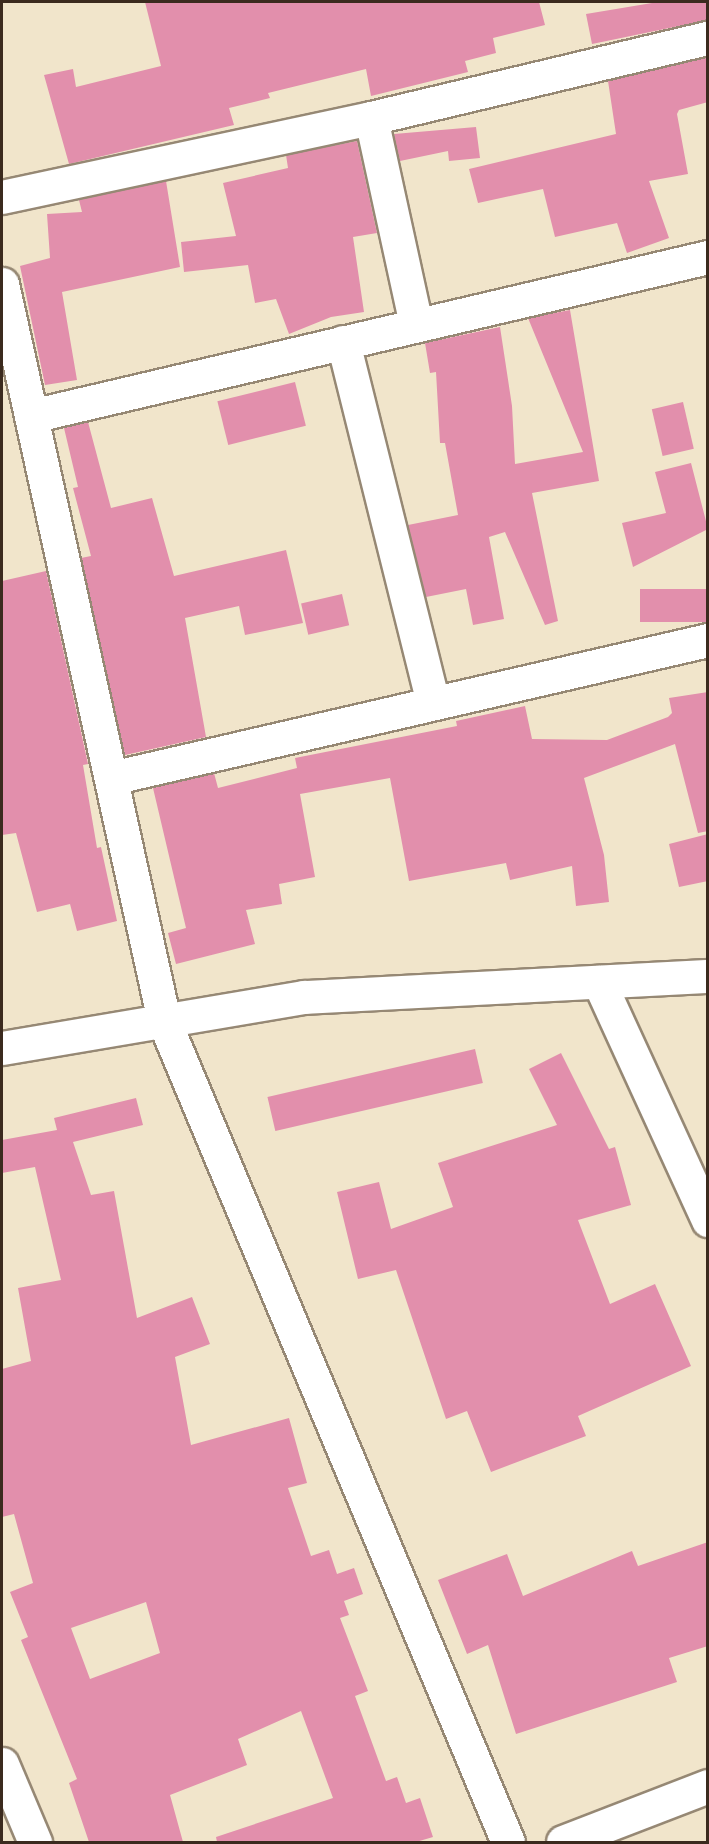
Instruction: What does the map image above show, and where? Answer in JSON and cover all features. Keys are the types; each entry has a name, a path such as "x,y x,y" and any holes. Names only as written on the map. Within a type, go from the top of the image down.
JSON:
{"street":[{"path":"2,197 371,118 708,38"},
{"path":"371,118 416,325"},
{"path":"31,416 708,256"},
{"path":"2,284 164,1021 508,1842"},
{"path":"343,342 433,704"},
{"path":"111,778 708,640"},
{"path":"2,1048 304,997 708,976"},
{"path":"599,982 708,1220"},
{"path":"2,1764 35,1842"},
{"path":"563,1842 708,1786"}],"building":[{"path":"145,2 539,2 545,25 493,38 496,53 465,61 468,72 371,96 366,69 268,93 270,98 229,108 234,125 69,164 44,75 73,69 76,87 161,66"},
{"path":"658,2 708,2 708,20 592,44 586,14"},
{"path":"708,57 708,102 679,110 677,114 688,174 649,181 669,238 627,253 617,223 555,237 543,189 478,203 469,169 616,134 608,81"},
{"path":"476,127 480,158 449,161 448,151 400,161 394,134"},
{"path":"357,141 377,233 353,237 364,312 331,317 289,334 276,299 255,303 248,265 184,272 181,242 236,236 223,183 288,168 286,155"},
{"path":"166,181 180,267 62,292 77,380 45,385 20,266 50,258 47,214 82,212 79,200"},
{"path":"570,310 599,481 532,493 558,621 545,625 505,532 489,537 504,619 473,625 466,589 426,597 408,525 458,515 445,443 440,443 436,372 430,373 425,343 500,327 512,406 515,464 583,452 528,318"},
{"path":"295,382 306,426 228,445 217,401"},
{"path":"683,402 694,449 663,456 652,409"},
{"path":"88,422 111,508 152,498 174,576 286,550 303,623 245,635 239,606 185,618 206,737 125,755 81,558 91,556 73,488 78,487 64,428"},
{"path":"691,463 708,529 633,567 622,523 666,513 655,472"},
{"path":"46,571 88,764 83,765 97,848 101,847 117,921 77,931 70,904 37,912 16,833 2,835 2,581"},
{"path":"640,589 708,589 708,622 640,622"},
{"path":"342,594 349,625 308,635 301,603"},
{"path":"708,692 708,831 698,833 675,744 584,778 604,855 609,902 576,906 572,866 510,880 506,863 409,881 390,778 300,794 315,877 279,884 282,904 246,910 255,944 176,964 168,933 186,928 153,788 214,773 218,788 297,768 295,758 457,726 456,721 525,706 532,739 607,740 668,717 672,713 669,698"},
{"path":"708,834 708,881 679,887 669,844"},
{"path":"475,1049 483,1083 275,1131 267,1097"},
{"path":"561,1053 609,1149 615,1147 631,1205 578,1220 610,1304 655,1284 691,1366 578,1416 586,1436 491,1472 467,1411 446,1419 396,1270 358,1279 337,1192 379,1182 391,1229 453,1207 438,1163 557,1125 529,1069"},
{"path":"136,1098 143,1125 73,1142 91,1195 114,1191 137,1318 192,1297 210,1344 175,1357 191,1445 289,1418 307,1483 288,1488 311,1556 329,1550 337,1574 354,1568 363,1594 344,1601 349,1615 340,1618 368,1691 355,1696 386,1781 397,1777 406,1803 420,1798 433,1837 416,1842 217,1842 216,1837 333,1798 301,1711 238,1739 247,1765 170,1795 183,1842 89,1842 69,1783 77,1779 21,1640 28,1637 10,1592 33,1583 14,1514 2,1517 2,1369 31,1361 18,1288 61,1280 35,1167 2,1173 2,1140 57,1130 54,1118","holes":["146,1602 160,1653 90,1679 71,1628"]},
{"path":"708,1542 708,1646 669,1658 677,1682 516,1734 488,1645 467,1654 438,1580 507,1554 523,1596 632,1551 638,1566"}]}
